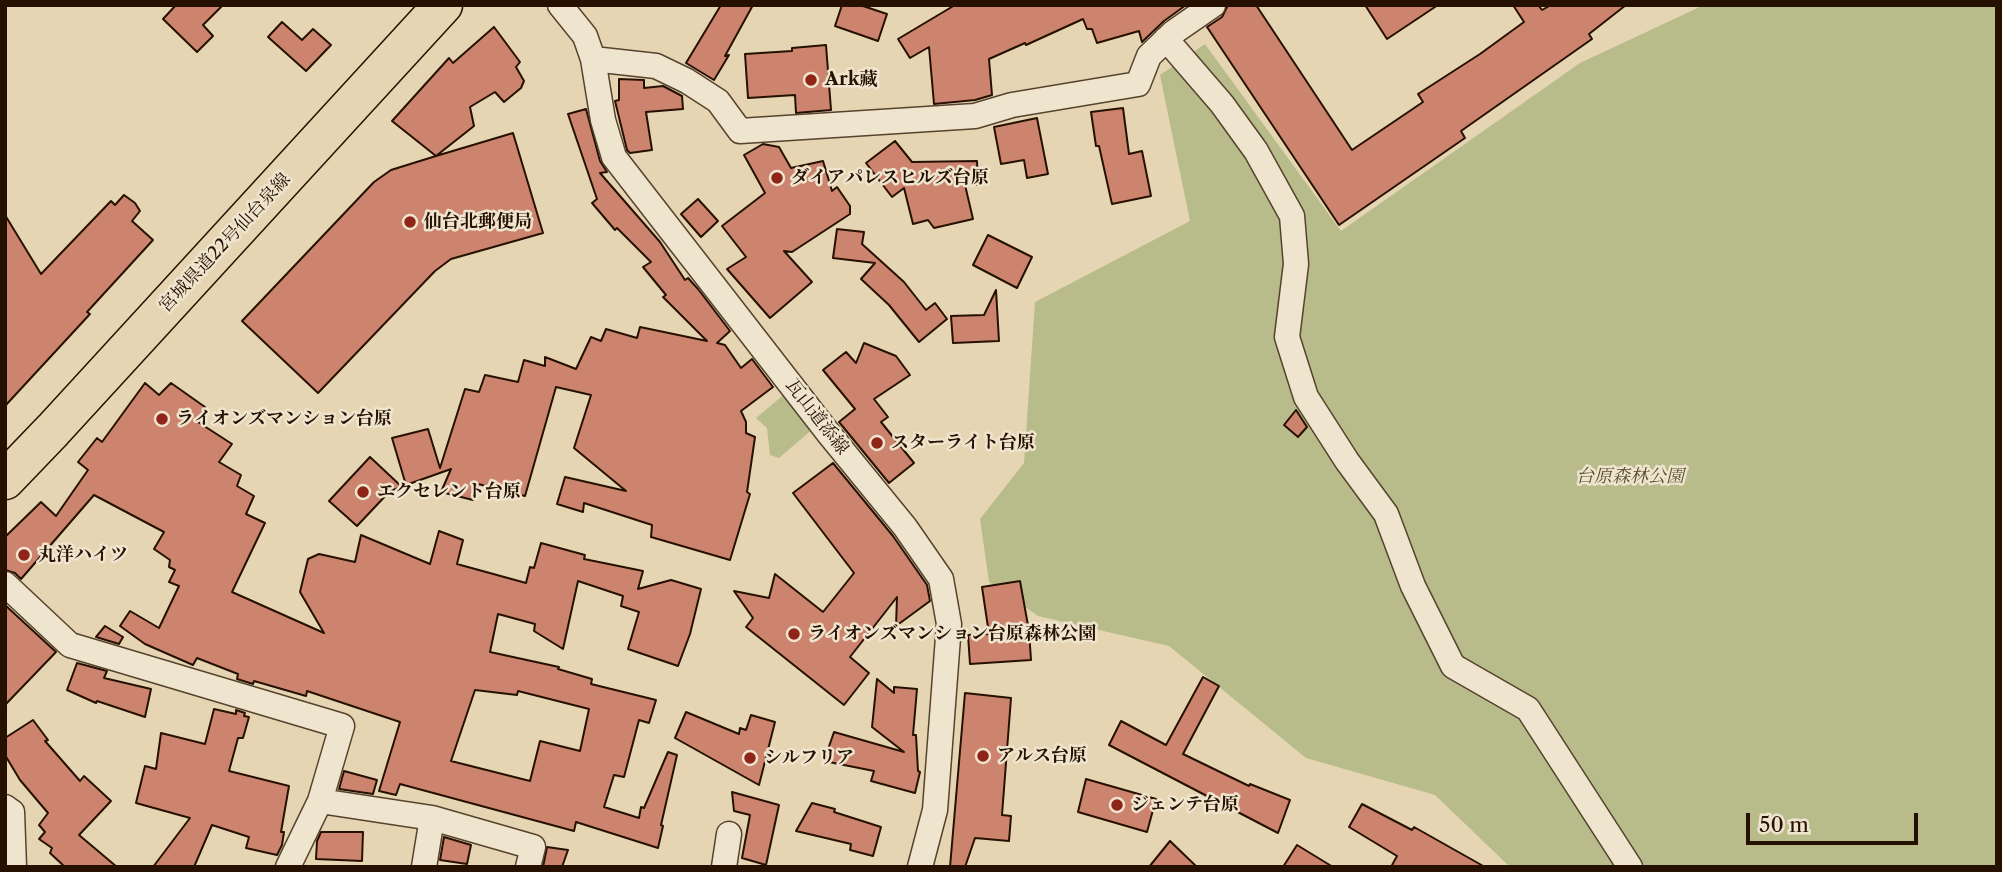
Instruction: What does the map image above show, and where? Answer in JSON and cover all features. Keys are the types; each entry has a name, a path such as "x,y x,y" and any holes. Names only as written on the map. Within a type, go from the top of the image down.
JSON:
{"main road":[{"name":"宮城県道22号仙台泉線","path":"5,480 443,5"}],"street":[{"name":"瓦山道添線","path":"560,5 585,36 593,58 603,120 614,157 829,434 905,527 941,579 948,624 936,797 920,867"},
{"path":"593,58 656,66 687,80 718,101 740,131 975,116 1012,105 1138,83 1149,57 1166,39 1213,5"},
{"path":"1166,39 1222,104 1256,151 1292,216 1296,264 1287,337 1306,397 1347,461 1386,514 1413,586 1453,666 1528,709 1630,867"},
{"path":"5,584 70,645 342,726 320,801 288,867"},
{"path":"320,801 432,818 533,847 528,867"},
{"path":"5,807 12,812 14,867"},
{"path":"424,867 432,818"},
{"path":"724,867 729,834"}],"green space":[{"name":"台原森林公園","path":"1704,5 1997,5 1997,867 1510,867 1435,795 1306,758 1169,646 1038,616 989,582 980,519 1024,463 1035,302 1190,221 1160,75 1205,44 1341,231 1580,63"},
{"path":"787,392 814,428 779,458 770,455 767,428 756,418"}],"building":[{"path":"176,5 223,5 203,25 213,36 197,52 163,19"},
{"path":"721,5 753,5 714,80 686,63"},
{"path":"842,5 860,5 887,14 878,41 835,26"},
{"path":"955,5 1186,5 1142,42 1139,31 1097,43 1092,29 1087,29 1083,19 989,59 992,95 975,100 934,104 929,47 910,58 898,39"},
{"path":"1228,5 1256,5 1352,150 1423,102 1418,94 1524,22 1513,5 1538,5 1542,10 1551,5 1626,5 1589,34 1592,39 1461,131 1465,138 1339,225 1207,27 1222,17"},
{"path":"1365,5 1438,5 1387,39"},
{"path":"282,22 302,40 313,29 331,45 306,71 268,37"},
{"path":"494,27 520,62 516,67 524,81 521,88 504,102 495,92 470,107 474,126 436,156 392,121 449,58 453,63"},
{"path":"826,45 831,110 796,113 795,95 748,98 745,54 792,51 792,48"},
{"path":"619,79 644,80 644,88 663,86 682,96 683,109 646,112 652,150 630,153 627,150 615,101 619,100"},
{"path":"1123,108 1129,154 1142,151 1151,196 1112,204 1099,146 1096,146 1091,112"},
{"path":"586,109 600,161 607,172 600,173 660,242 685,280 688,278 698,289 730,331 717,343 725,345 741,368 752,359 773,387 741,411 746,422 746,433 755,437 747,492 750,494 730,560 651,537 652,525 584,503 583,512 557,504 565,477 626,491 574,448 591,395 556,387 525,496 478,484 473,500 441,492 451,469 406,485 392,438 428,429 440,468 465,389 479,392 485,375 518,382 524,360 545,366 545,357 576,369 591,337 601,341 606,329 637,338 640,327 707,341 663,297 666,295 643,267 651,262 617,228 615,230 592,203 597,199 568,114"},
{"path":"1037,118 1048,174 1027,178 1024,160 1001,164 994,127"},
{"name":"仙台北郵便局","path":"513,133 543,233 451,259 435,271 318,393 242,321 374,182 391,170"},
{"path":"895,141 912,162 977,161 978,185 965,185 973,219 934,228 928,220 913,224 904,188 892,197 866,163"},
{"path":"763,144 779,147 791,168 823,161 832,191 837,187 850,206 850,214 792,252 784,251 812,282 770,318 727,269 746,257 722,226 765,193 744,155"},
{"path":"124,195 135,203 140,211 132,221 153,240 87,312 90,314 5,406 5,215 41,274 111,201 115,205"},
{"path":"698,199 718,221 701,237 681,214"},
{"path":"837,229 864,232 862,244 904,282 926,310 935,303 947,319 919,342 889,305 861,279 875,263 833,258"},
{"path":"988,235 1032,257 1017,288 973,265"},
{"path":"996,290 999,341 953,343 951,316 984,315"},
{"path":"864,343 896,356 910,375 874,399 888,417 881,422 914,463 889,483 839,422 855,409 823,370 846,352 856,363"},
{"path":"145,383 159,395 171,383 205,407 198,422 232,444 219,462 241,475 237,486 254,496 246,514 265,523 232,592 324,633 300,592 308,559 319,554 355,562 361,535 430,564 439,531 463,540 457,564 526,583 530,567 534,568 541,543 585,555 584,559 643,571 638,589 671,580 701,589 690,634 678,666 628,649 639,612 621,606 623,596 578,581 563,649 534,631 535,624 498,614 490,652 559,667 558,669 592,679 591,684 656,700 649,723 639,720 624,777 614,775 604,807 639,818 641,807 644,808 668,752 677,755 658,848 576,822 574,831 400,784 396,795 379,791 400,722 307,691 306,696 254,681 253,684 237,679 238,674 197,658 193,665 145,644 120,626 130,611 159,628 179,586 169,582 175,570 169,567 170,560 154,549 164,532 94,495 21,579 15,573 5,570 5,537 41,502 56,516 88,470 78,462 97,438 102,442","holes":["475,690 517,695 518,691 589,709 580,751 540,741 530,781 451,761"]},
{"path":"1296,410 1307,427 1298,437 1284,425"},
{"name":"エクセレント台原","path":"370,457 402,487 390,491 357,526 329,501"},
{"path":"833,463 893,536 927,585 930,601 896,626 897,597 850,657 869,673 844,705 746,627 753,618 734,591 769,598 775,574 823,612 854,573 793,493"},
{"path":"1020,581 1031,660 970,664 968,635 989,634 982,587"},
{"path":"5,605 56,652 5,705"},
{"path":"105,626 123,637 119,644 96,637"},
{"path":"77,663 107,671 104,678 151,689 145,717 97,701 96,703 67,690"},
{"path":"1203,677 1219,686 1183,754 1249,786 1250,784 1290,800 1278,833 1109,745 1121,721 1166,745"},
{"path":"877,679 894,693 894,687 917,689 913,735 916,735 920,772 915,793 871,781 874,771 824,761 834,732 904,752 872,727"},
{"name":"アルス台原","path":"965,693 1011,698 1002,815 1011,816 1009,841 975,838 965,867 950,867"},
{"path":"214,709 236,714 236,710 249,717 243,738 238,738 229,771 289,786 281,832 284,832 282,845 277,855 246,848 249,837 212,825 194,867 153,867 190,818 136,803 145,766 156,769 161,733 205,744"},
{"path":"686,712 739,734 740,728 746,730 751,715 775,722 759,785 675,738"},
{"path":"33,720 48,740 45,741 80,781 84,776 111,801 79,835 117,867 65,867 50,853 52,848 39,839 45,832 39,825 48,813 20,780 5,755 5,738"},
{"path":"344,771 377,780 373,794 339,789"},
{"name":"ジェンテ台原","path":"1086,779 1156,799 1147,832 1078,812"},
{"path":"732,792 779,805 766,865 742,858 750,815 734,811"},
{"path":"812,803 881,827 873,856 850,850 851,844 796,831"},
{"path":"1362,804 1412,830 1414,827 1485,867 1391,867 1397,856 1349,827"},
{"path":"321,832 363,832 362,861 316,859 317,841"},
{"path":"444,837 471,845 467,864 440,860"},
{"path":"1170,841 1197,867 1149,867"},
{"path":"1297,845 1333,867 1283,867"},
{"path":"547,847 568,850 562,867 543,867"}],"place":[{"name":"Ark藏","path":"811,80"},
{"name":"ダイアパレスヒルズ台原","path":"777,178"},
{"name":"仙台北郵便局","path":"410,222"},
{"name":"ライオンズマンション台原","path":"162,419"},
{"name":"スターライト台原","path":"877,443"},
{"name":"エクセレント台原","path":"363,492"},
{"name":"丸洋ハイツ","path":"24,555"},
{"name":"ライオンズマンション台原森林公園","path":"794,634"},
{"name":"アルス台原","path":"983,756"},
{"name":"シルフリア","path":"750,758"},
{"name":"ジェンテ台原","path":"1117,805"}]}
